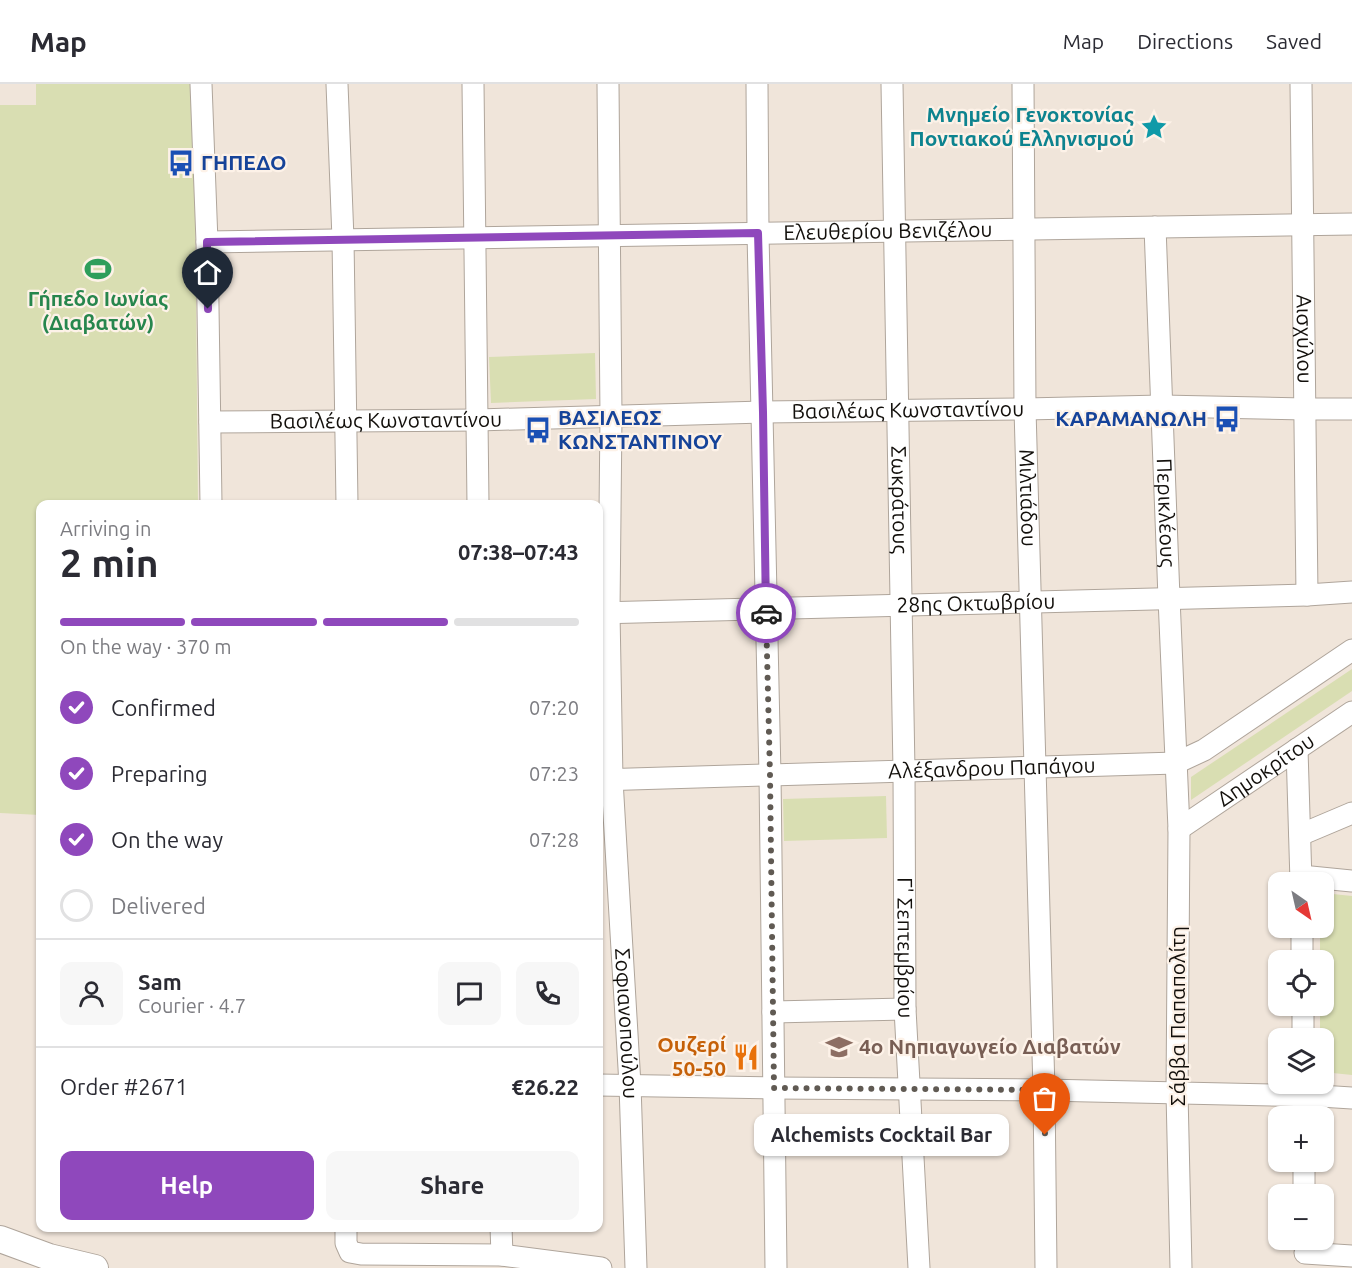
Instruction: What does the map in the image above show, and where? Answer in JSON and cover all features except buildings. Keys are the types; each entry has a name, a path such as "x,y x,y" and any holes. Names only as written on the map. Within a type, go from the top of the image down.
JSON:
{"main road":[{"path":"0,1239 49,1257 95,1268"}],"street":[{"path":"201,84 207,242 211,500"},
{"path":"337,84 343,239 347,500"},
{"path":"473,84 478,500"},
{"name":"Σοφιανοπούλου","path":"608,84 611,416 604,613 605,780 630,1085 636,1268"},
{"path":"757,84 758,233 770,775 776,1268"},
{"name":"Σωκράτους","path":"892,84 904,771"},
{"name":"Μιλτιάδου","path":"1023,84 1025,409 1044,1090 1046,1268"},
{"name":"Αισχύλου","path":"1301,84 1307,595"},
{"name":"Ελευθερίου Βενιζέλου","path":"207,242 1352,224"},
{"name":"Περικλέους","path":"1155,227 1176,763"},
{"name":"Βασιλέως Κωνσταντίνου","path":"210,422 478,420 763,412 1162,406 1352,409"},
{"name":"28ης Οκτωβρίου","path":"604,613 1352,592"},
{"name":"Αλέξανδρου Παπάγου","path":"605,780 1176,763 1204,750 1352,651"},
{"name":"Δημοκρίτου","path":"1179,829 1352,712"},
{"path":"1297,749 1301,872"},
{"name":"Σάββα Παπαπολίτη","path":"1176,763 1179,829 1177,1093 1181,1268"},
{"name":"Γ' Σεπτεμβρίου","path":"904,771 905,1008 919,1268"},
{"path":"1300,835 1352,813"},
{"path":"1334,880 1352,881"},
{"path":"773,1012 905,1008"},
{"path":"603,1085 1044,1090 1352,1098"},
{"path":"346,1232 346,1243 350,1252 361,1254 502,1255 601,1268"},
{"path":"501,1232 502,1255"},
{"path":"1305,1253 1352,1256"}],"green space":[{"name":"Γήπεδο Ιωνίας (Διαβατών)","path":"36,84 194,84 198,500 36,500 36,815 0,813 0,105 36,105"},
{"path":"595,353 596,399 491,403 489,357"},
{"path":"1352,669 1352,691 1191,800 1191,777"},
{"path":"886,796 887,838 784,841 783,799"},
{"path":"1334,894 1352,896 1352,1075 1334,1073 1334,1028 1320,1028 1320,1016 1334,1016 1334,950 1320,950 1320,938 1334,938"}],"way so far":[{"path":"766,613 774,1088 1044,1090 1045,1135"}],"place":[{"name":"Μνημείο Γενοκτονίας Ποντιακού Ελληνισμού","path":"1154,127"},
{"name":"ΓΗΠΕΔΟ","path":"181,163"},
{"name":"Γήπεδο Ιωνίας (Διαβατών)","path":"98,269"},
{"name":"ΚΑΡΑΜΑΝΩΛΗ","path":"1227,419"},
{"name":"ΒΑΣΙΛΕΩΣ ΚΩΝΣΤΑΝΤΙΝΟΥ","path":"538,430"},
{"name":"4ο Νηπιαγωγείο Διαβατών","path":"839,1047"},
{"name":"Ουζερί 50-50","path":"746,1057"},
{"name":"Alchemists Cocktail Bar","path":"1045,1135"}],"route":[{"path":"208,309 207,242 758,233 766,613"}]}
